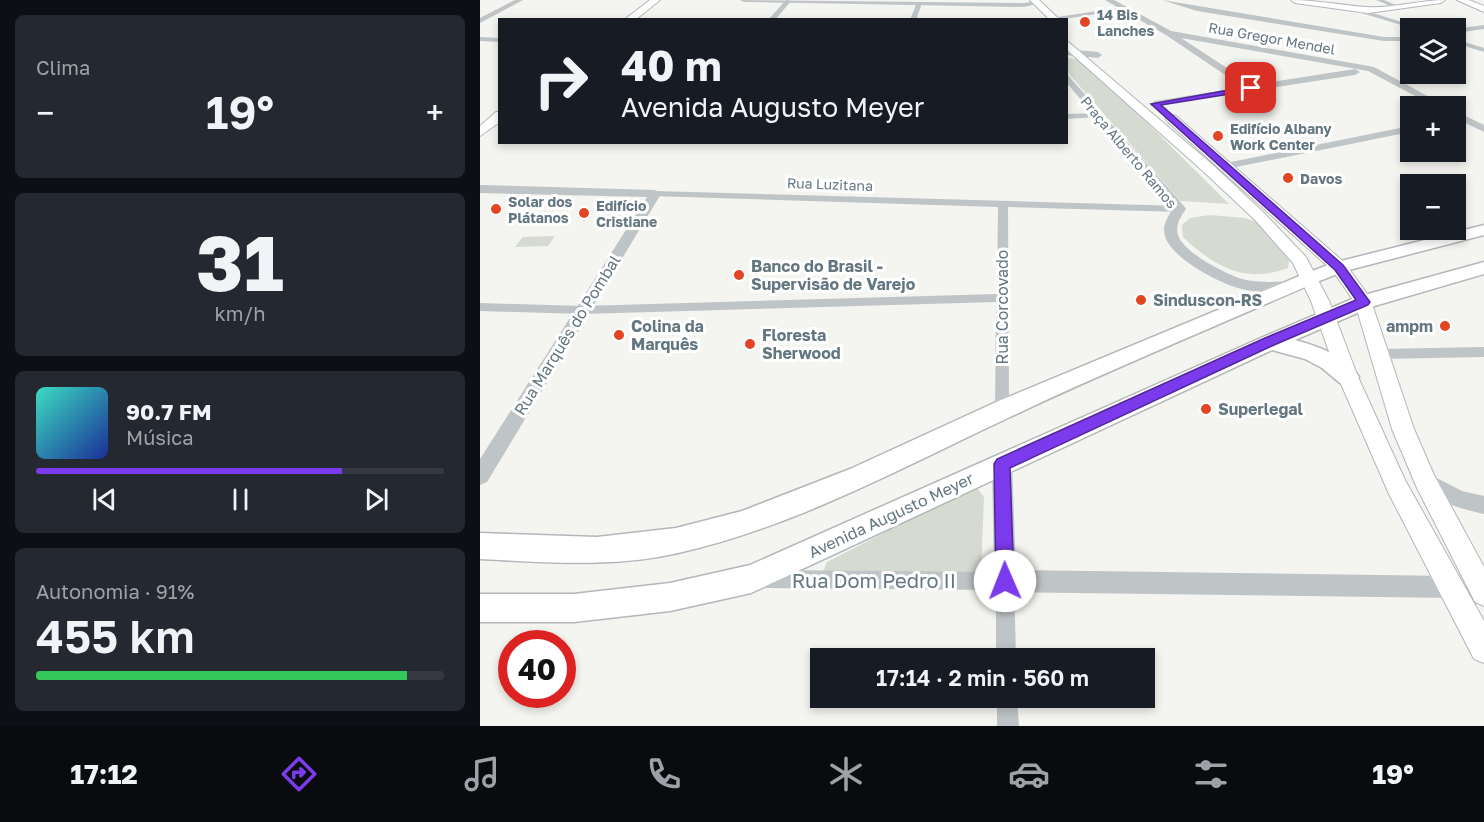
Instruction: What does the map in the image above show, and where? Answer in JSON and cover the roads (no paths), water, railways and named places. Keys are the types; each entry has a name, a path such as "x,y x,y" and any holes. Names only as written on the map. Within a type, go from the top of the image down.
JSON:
{"main road":[{"path":"630,18 656,0"},
{"path":"638,12 666,0"},
{"path":"1295,0 1368,10 1387,3 1441,0"},
{"path":"1314,0 1358,6 1410,0"},
{"path":"1461,0 1484,9"},
{"path":"1035,1 1054,18"},
{"path":"1021,3 1038,18"},
{"path":"1068,44 1082,53 1260,217 1300,261 1301,282 1326,318 1348,377 1397,487 1484,649"},
{"path":"1120,74 1339,267 1364,302 1396,410 1425,481 1484,593"},
{"path":"480,132 493,120"},
{"path":"480,546 597,550 676,541 742,524 858,477 1002,410 1301,282 1339,267 1484,230"},
{"name":"Avenida Augusto Meyer","path":"751,579 1326,318 1364,302 1484,268"},
{"path":"1270,342 1308,351 1329,360 1348,377"},
{"name":"Rua Dom Pedro II","path":"480,608 574,608 670,597 751,579"}],"street":[{"path":"480,21 520,0"},
{"path":"744,0 919,3 1035,1"},
{"path":"1109,0 1169,33 1251,88"},
{"path":"1165,0 1383,39 1400,39"},
{"path":"773,18 788,1"},
{"path":"914,18 919,3"},
{"path":"1350,8 1400,23"},
{"path":"1062,18 1123,9"},
{"path":"1466,29 1484,27"},
{"name":"Rua Gregor Mendel","path":"1169,33 1371,69 1422,96"},
{"path":"480,39 498,40"},
{"path":"1466,44 1484,50"},
{"path":"1155,104 1371,69"},
{"name":"Praça Alberto Ramos","path":"1068,78 1180,209 1171,227 1173,238 1208,270 1237,283 1263,288 1301,282"},
{"path":"1068,117 1098,116"},
{"path":"1466,121 1484,129"},
{"path":"1226,166 1400,131"},
{"name":"Rua Luzitana","path":"480,189 1180,209"},
{"name":"Rua Marquês do Pombal","path":"480,476 655,194"},
{"name":"Rua Corcovado","path":"1002,410 1004,204"},
{"path":"480,307 582,310 1002,297"},
{"path":"1380,354 1484,352"},
{"path":"1002,464 1006,648"},
{"path":"1425,481 1459,499 1484,506"},
{"name":"Rua Dom Pedro II","path":"751,579 1451,587"},
{"path":"1007,708 1008,726"}],"place":[{"name":"14 Bis Lanches","path":"1085,22"},
{"name":"Edifício Albany Work Center","path":"1218,136"},
{"name":"Davos","path":"1288,178"},
{"name":"Solar dos Plátanos","path":"496,209"},
{"name":"Edifício Cristiane","path":"584,213"},
{"name":"Banco do Brasil - Supervisão de Varejo","path":"739,275"},
{"name":"Sinduscon-RS","path":"1141,300"},
{"name":"ampm","path":"1445,326"},
{"name":"Colina da Marquês","path":"619,335"},
{"name":"Floresta Sherwood","path":"750,344"},
{"name":"Superlegal","path":"1206,409"}]}
